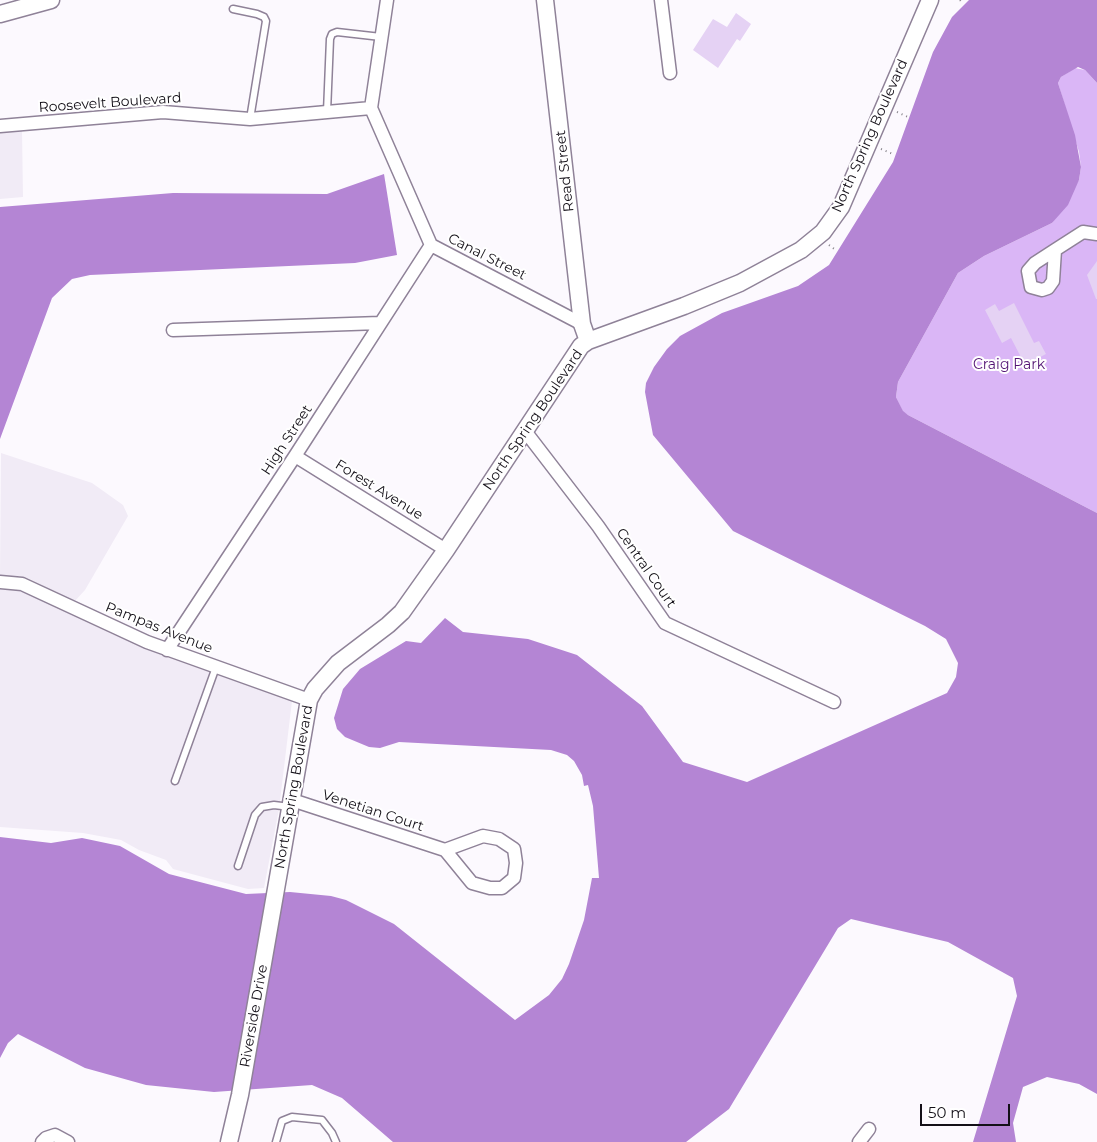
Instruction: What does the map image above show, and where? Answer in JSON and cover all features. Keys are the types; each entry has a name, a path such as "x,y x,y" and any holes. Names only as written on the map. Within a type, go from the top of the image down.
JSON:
{"street":[{"path":"0,14 51,0"},
{"path":"371,108 387,0"},
{"name":"Read Street","path":"545,0 582,324 588,341"},
{"path":"661,0 670,73"},
{"name":"North Spring Boulevard","path":"276,889 309,700 329,671 402,612 446,550 581,346 588,341 684,306 740,283 801,250 823,232 841,208 930,0"},
{"name":"Canal Street","path":"371,108 430,245 582,324"},
{"name":"Roosevelt Boulevard","path":"0,126 179,111 250,119 371,108"},
{"path":"1055,250 1083,232 1097,234"},
{"name":"High Street","path":"166,650 295,456 430,245"},
{"path":"173,330 380,323"},
{"name":"Central Court","path":"525,430 598,526 665,623 834,702"},
{"name":"Forest Avenue","path":"295,456 446,550"},
{"name":"Pampas Avenue","path":"0,582 22,584 116,629 166,650 309,700"},
{"name":"Venetian Court","path":"292,803 445,850"},
{"path":"483,836 499,839 514,849 516,863 514,878 502,888 490,888 472,883 445,850 483,836"},
{"name":"Riverside Drive","path":"229,1142 240,1094 276,889"},
{"path":"859,1142 869,1129"},
{"path":"42,1142 46,1138 55,1135 68,1142"}],"lane":[{"path":"233,8 257,14 264,17 266,21 250,119"},
{"path":"327,112 330,39 332,34 337,32 381,37"},
{"path":"175,781 216,667"},
{"path":"238,866 255,815 262,807 292,803"},
{"path":"276,1142 282,1121 298,1117 322,1120 336,1142"}],"shaded area":[{"path":"969,0 1097,0 1097,83 1085,70 1078,67 1061,77 1058,83 1075,135 1081,167 1079,180 1068,205 1052,223 984,256 958,273 898,382 896,397 903,411 908,415 1097,513 1097,1094 1079,1084 1047,1077 1023,1087 1013,1123 1016,1142 973,1142 1017,996 1013,978 948,942 851,919 838,928 729,1109 686,1142 393,1142 342,1098 312,1085 214,1092 146,1085 85,1068 18,1034 8,1043 0,1058 0,837 51,843 82,838 120,846 169,874 246,894 290,892 331,896 346,900 394,924 515,1020 549,995 562,979 569,964 584,920 592,878 599,878 593,806 588,785 584,786 582,775 574,761 567,755 551,750 399,742 380,748 369,747 345,737 337,729 334,718 343,689 360,669 406,641 421,643 445,618 463,632 528,639 577,655 642,706 683,762 747,782 947,693 956,677 958,663 946,639 925,626 733,531 653,435 645,392 646,383 654,367 667,349 680,336 722,313 798,286 829,265 893,162 933,52 952,17"},
{"path":"22,131 23,197 0,199 0,133"},
{"path":"384,174 397,255 355,263 90,275 72,279 52,298 0,439 0,207 173,193 327,194"},
{"path":"1,453 92,483 123,505 128,516 85,590 74,602 30,579 19,576 0,576"},
{"path":"0,589 20,590 112,634 169,658 292,701 279,809 264,888 248,889 173,869 166,860 139,850 121,840 83,833 0,827"}],"green space":[{"name":"Craig Park","path":"1075,68 1085,70 1097,83 1097,513 908,415 903,412 896,397 898,382 958,273 984,256 1052,223 1079,180 1081,167 1079,152 1058,83 1061,77"}],"building":[{"path":"736,13 751,24 740,41 737,39 718,68 693,50 713,19 727,27"},
{"path":"1097,261 1097,299 1096,299 1087,275"},
{"path":"1014,303 1034,343 1039,341 1046,354 1025,365 1011,338 1002,343 985,310 995,304 999,311"}]}
